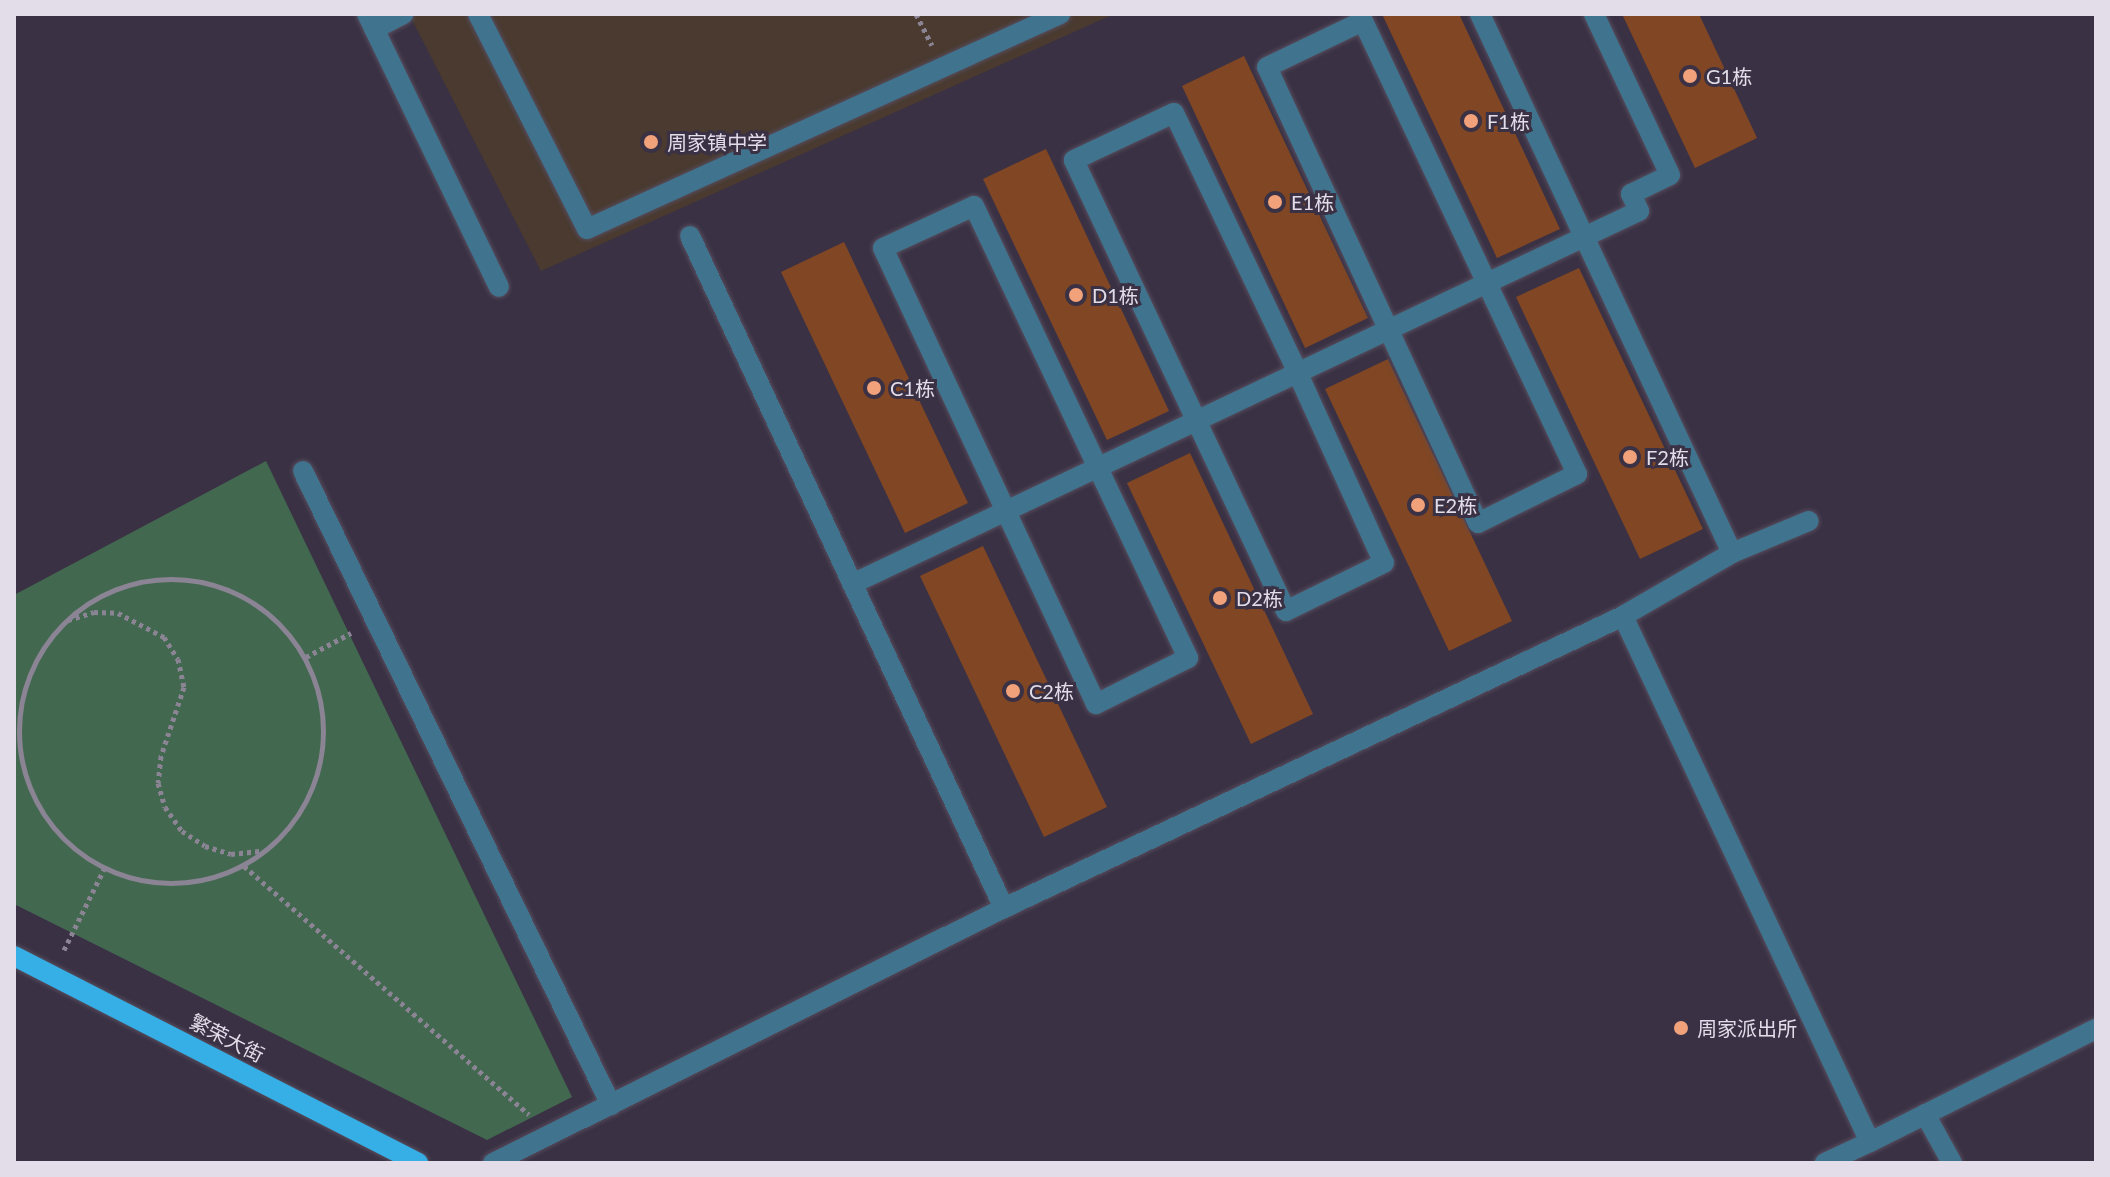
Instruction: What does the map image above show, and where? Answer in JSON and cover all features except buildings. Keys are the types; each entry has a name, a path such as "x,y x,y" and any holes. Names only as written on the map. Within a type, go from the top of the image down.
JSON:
{"main road":[{"name":"繁荣大街","path":"14,956 418,1163"}],"street":[{"path":"403,14 370,21 499,287"},
{"path":"478,14 587,229 1060,14"},
{"path":"1480,14 1732,553"},
{"path":"852,584 1639,211 1631,194 1670,175 1594,14"},
{"path":"1363,21 1488,283 1577,474 1478,523 1267,67 1363,21"},
{"path":"1174,113 1298,373 1384,563 1286,611 1074,160 1174,113"},
{"path":"974,206 1099,467 1188,658 1096,704 883,248 974,206"},
{"path":"690,236 1004,908"},
{"path":"303,471 611,1105"},
{"path":"493,1163 1004,908 1623,616 1732,553 1809,521"},
{"path":"1623,616 1870,1142"},
{"path":"1825,1163 2096,1029"},
{"path":"1925,1114 1952,1163"}],"path":[{"path":"175,577 228,588 273,615 306,657 322,703 323,751 310,797 282,837 244,866 182,882 150,883 104,869 65,841 36,803 19,752 17,708 40,650 67,620 123,585 175,577"},
{"path":"67,620 94,612 118,613 164,637 178,659 184,687 161,756 158,783 165,807 182,831 205,846 231,854 263,851"},
{"path":"306,657 375,620"},
{"path":"244,866 551,1134"},
{"path":"51,975 104,869"}],"shaded area":[{"name":"周家镇中学","path":"409,14 1114,14 541,271"}],"green space":[{"path":"266,461 572,1097 487,1140 14,904 14,595"}],"place":[{"name":"G1栋","path":"1690,76"},
{"name":"F1栋","path":"1471,121"},
{"name":"周家镇中学","path":"651,142"},
{"name":"E1栋","path":"1275,202"},
{"name":"D1栋","path":"1076,295"},
{"name":"C1栋","path":"874,388"},
{"name":"F2栋","path":"1630,457"},
{"name":"E2栋","path":"1418,505"},
{"name":"D2栋","path":"1220,598"},
{"name":"C2栋","path":"1013,691"},
{"name":"周家派出所","path":"1681,1028"}]}
